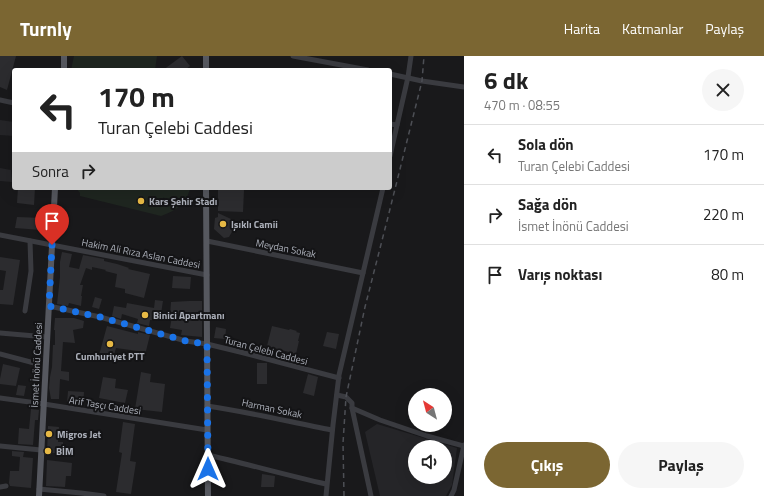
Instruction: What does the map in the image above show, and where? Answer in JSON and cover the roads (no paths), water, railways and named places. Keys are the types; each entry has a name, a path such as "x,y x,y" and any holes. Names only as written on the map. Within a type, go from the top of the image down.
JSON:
{"main road":[{"path":"64,56 64,68"},
{"path":"206,56 206,68"},
{"name":"İsmet İnönü Caddesi","path":"39,493 55,190"},
{"path":"206,190 208,496"}],"street":[{"path":"293,56 357,68"},
{"path":"392,147 408,78 411,56"},
{"path":"392,74 422,81 464,87"},
{"path":"0,100 12,103"},
{"path":"392,124 397,125"},
{"path":"326,496 326,484 339,378 383,190"},
{"name":"Hakim Ali Rıza Aslan Caddesi","path":"0,235 207,276"},
{"path":"25,311 31,271 30,240"},
{"name":"Meydan Sokak","path":"207,241 363,273"},
{"name":"Turan Çelebi Caddesi","path":"49,306 100,317 186,341 207,344 339,378"},
{"path":"0,334 47,337"},
{"path":"0,354 38,364"},
{"path":"336,395 346,397 352,403 371,496"},
{"name":"Arif Taşçı Caddesi","path":"0,398 207,430"},
{"name":"Harman Sokak","path":"207,406 236,410 332,430"},
{"path":"352,408 380,420 427,436 464,446 454,490 451,496"},
{"path":"0,446 41,450"},
{"path":"208,455 326,484"},
{"path":"39,493 81,493 104,496"}],"railway":[{"path":"344,496 343,443 346,397 365,307 422,81 424,56"}],"place":[{"name":"Kars Şehir Stadı","path":"141,201"},
{"name":"Işıklı Camii","path":"223,224"},
{"name":"Binici Apartmanı","path":"145,315"},
{"name":"Cumhuriyet PTT","path":"110,344"},
{"name":"Migros Jet","path":"49,434"},
{"name":"BİM","path":"48,451"}]}
